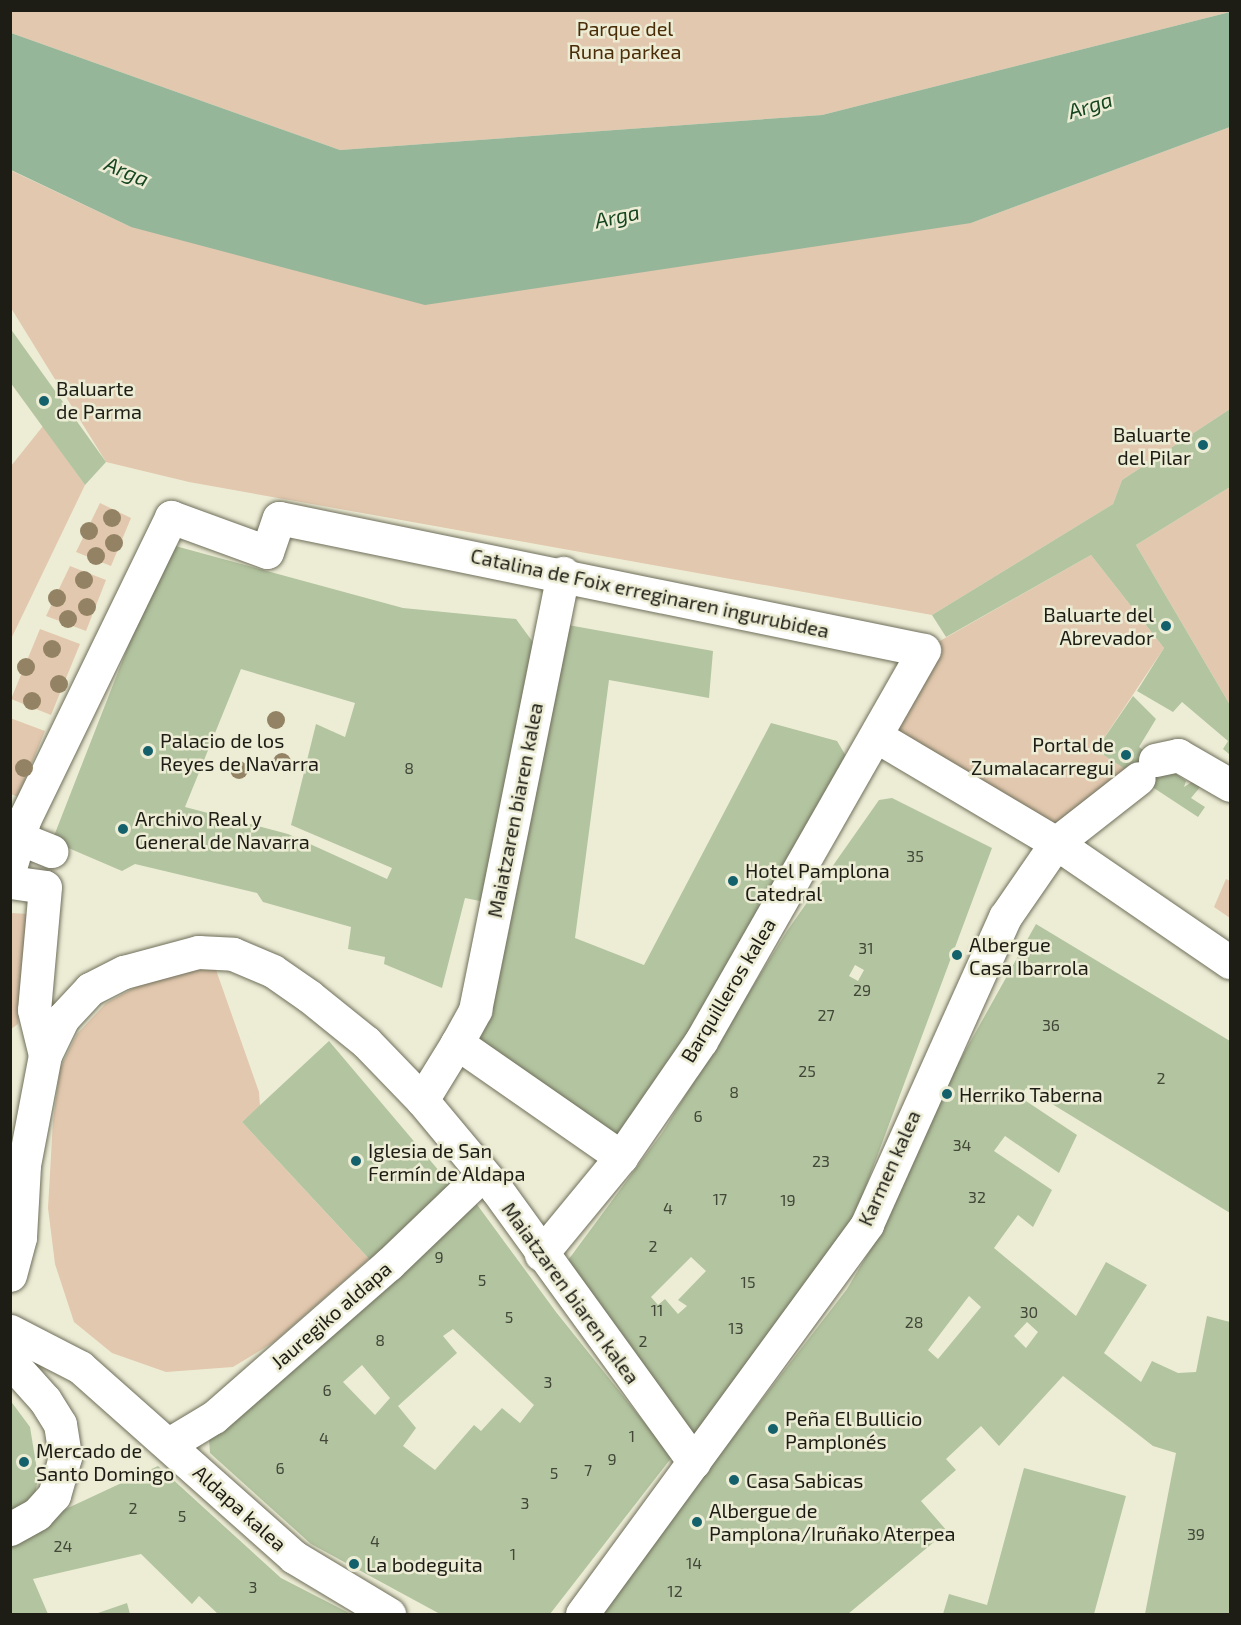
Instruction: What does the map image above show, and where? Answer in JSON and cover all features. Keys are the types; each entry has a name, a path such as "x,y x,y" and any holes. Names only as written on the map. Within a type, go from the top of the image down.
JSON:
{"street":[{"name":"Catalina de Foix erreginaren ingurubidea","path":"15,853 171,517 267,552 279,518 563,573 924,650 876,736"},
{"name":"Maiatzaren biaren kalea","path":"422,1100 475,1010 563,573"},
{"path":"876,736 1056,843 1230,962"},
{"name":"Barquilleros kalea","path":"542,1254 621,1156 701,1041 876,736"},
{"name":"Karmen kalea","path":"582,1614 867,1224 1005,917 1056,843 1147,769 1178,754 1230,785"},
{"path":"15,853 51,851"},
{"path":"10,882 45,888 34,1010 45,1055"},
{"name":"Maiatzaren biaren kalea","path":"10,1275 20,1237 24,1165 45,1055 63,1018 90,989 166,958 198,952 233,954 273,971 309,996 366,1042 422,1100 483,1174 694,1462"},
{"path":"457,1043 621,1156"},
{"name":"Jauregiko aldapa","path":"169,1444 222,1410 389,1264 483,1174"},
{"name":"Aldapa kalea","path":"10,1331 81,1367 294,1557 388,1614"},
{"path":"10,1361 45,1400 60,1424 65,1457 54,1495 38,1514 10,1529"}],"green space":[{"name":"Parque del Runa parkea","path":"1230,10 1230,12 822,115 340,150 11,33 10,11"},
{"path":"1230,127 1230,409 1122,480 1113,504 932,615 189,482 106,462 11,308 10,170 131,227 971,223"},
{"path":"43,426 85,485 11,639 11,466"},
{"path":"1230,487 1230,705 1136,545"},
{"path":"100,503 131,518 111,566 76,552"},
{"path":"1091,555 1164,648 1096,750 1139,778 1056,843 876,736 924,650"},
{"path":"70,566 106,580 86,631 46,616"},
{"path":"40,629 80,644 51,715 11,699"},
{"path":"10,718 45,731 18,797 11,794"},
{"path":"1226,879 1230,881 1230,918 1214,907"},
{"path":"11,913 29,914 18,1024 11,1029"},
{"path":"215,967 259,1092 260,1106 242,1122 369,1259 274,1342 233,1367 166,1372 112,1353 74,1322 55,1264 48,1208 53,1121 60,1068 77,1034 106,1003 164,972"}],"water":[{"name":"Arga","path":"1230,12 1230,127 971,223 425,305 131,227 11,170 11,33 340,150 822,115"}],"building":[{"name":"Baluarte de Parma","path":"10,328 106,462 85,485 10,382"},
{"name":"Baluarte del Abrevador","path":"1230,409 1230,487 1136,545 1230,705 1229,754 1223,749 1228,741 1182,702 1173,712 1137,691 1164,648 1091,555 946,637 932,615 1113,504 1122,480"},
{"name":"Palacio de los Reyes de Navarra","path":"168,544 403,608 516,619 535,645 490,903 465,898 442,988 384,964 385,957 348,949 351,927 263,902 257,893 135,864 122,871 52,841","holes":["241,669 355,703 345,737 316,724 291,825 392,868 387,879 288,834 185,807"]},
{"name":"Hotel Pamplona Catedral","path":"568,625 713,651 709,698 609,680 575,938 644,965 771,723 837,741 846,756 623,1145 472,1036"},
{"name":"Portal de Zumalacarregui","path":"1133,696 1156,719 1139,747 1186,781 1184,787 1195,780 1201,786 1191,798 1205,807 1198,817 1096,750"},
{"path":"892,798 992,848 853,1221 694,1439 563,1267 662,1133 787,931 879,800","holes":["855,965 864,970 858,981 849,976","691,1257 706,1271 678,1300 687,1306 678,1314 665,1299 658,1305 651,1297"]},
{"path":"1036,924 1230,1041 1230,1213 1026,1088 1020,1097 1077,1135 1059,1173 1005,1136 994,1151 1052,1190 1033,1227 1018,1215 994,1248 1076,1316 1106,1262 1147,1285 1104,1353 1141,1382 1152,1361 1178,1373 1196,1372 1207,1316 1230,1322 1230,1614 1145,1614 1176,1453 1153,1446 1063,1376 999,1446 981,1426 946,1459 956,1470 921,1501 947,1531 848,1614 597,1614 847,1289 886,1223 916,1139","holes":["969,1296 981,1307 938,1359 928,1350","1027,1322 1038,1332 1026,1348 1014,1336"]},
{"name":"Iglesia de San Fermín de Aldapa","path":"329,1041 451,1185 371,1261 242,1122"},
{"path":"470,1195 556,1312 672,1457 550,1614 440,1614 311,1544 210,1453 209,1440 252,1394","holes":["453,1329 534,1405 520,1423 502,1408 481,1431 474,1425 435,1470 403,1446 416,1428 398,1406 457,1353 443,1336","362,1365 390,1398 375,1415 343,1382"]},
{"name":"Mercado de Santo Domingo","path":"10,1400 30,1427 38,1476 35,1497 10,1526"},
{"path":"158,1466 281,1578 351,1614 218,1614 199,1596 192,1604 141,1554 33,1579 48,1614 10,1614 10,1535"},
{"path":"1024,1468 1126,1496 1094,1614 943,1614 949,1594 987,1605"},
{"path":"127,1603 130,1614 95,1614"}],"place":[{"name":"Baluarte de Parma","path":"44,401"},
{"name":"Baluarte del Pilar","path":"1203,445"},
{"name":"Baluarte del Abrevador","path":"1166,626"},
{"name":"Palacio de los Reyes de Navarra","path":"148,751"},
{"name":"Portal de Zumalacarregui","path":"1126,755"},
{"name":"Archivo Real y General de Navarra","path":"123,829"},
{"name":"Hotel Pamplona Catedral","path":"733,881"},
{"name":"Albergue Casa Ibarrola","path":"957,955"},
{"name":"Herriko Taberna","path":"947,1094"},
{"name":"Iglesia de San Fermín de Aldapa","path":"356,1161"},
{"name":"Peña El Bullicio Pamplonés","path":"773,1429"},
{"name":"Mercado de Santo Domingo","path":"24,1462"},
{"name":"Casa Sabicas","path":"734,1480"},
{"name":"Albergue de Pamplona/Iruñako Aterpea","path":"697,1522"},
{"name":"La bodeguita","path":"354,1564"}]}
